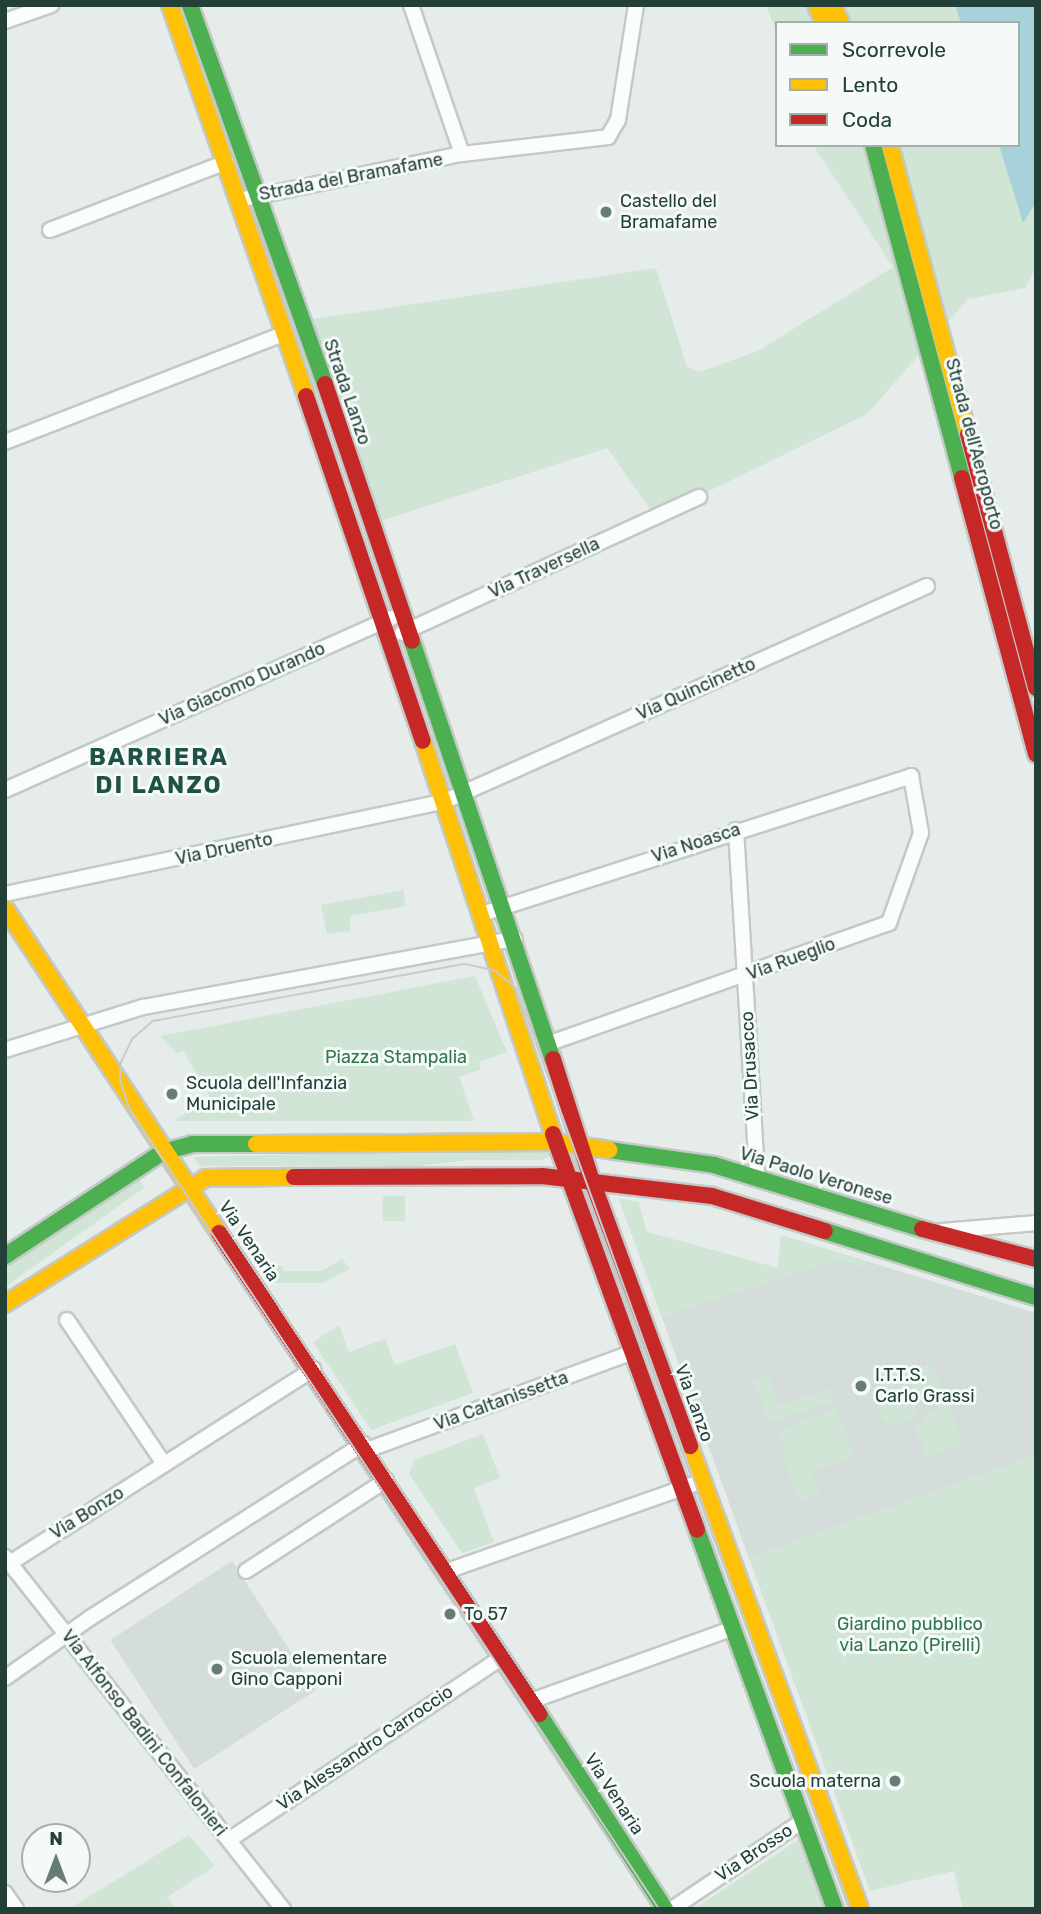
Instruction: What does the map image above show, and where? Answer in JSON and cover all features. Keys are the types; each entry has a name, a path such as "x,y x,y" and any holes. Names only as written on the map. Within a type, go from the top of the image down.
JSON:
{"street":[{"path":"5,21 51,5"},
{"path":"170,5 384,621 555,1142 634,1352 680,1489 835,1909"},
{"name":"Strada Lanzo","path":"190,5 260,195 503,907"},
{"name":"Strada del Bramafame","path":"411,5 462,154"},
{"name":"Strada del Bramafame","path":"239,200 462,154 608,137 618,120 636,5"},
{"path":"816,5 823,21"},
{"path":"833,5 840,21"},
{"name":"Strada dell'Aeroporto","path":"874,147 1036,754"},
{"name":"Strada dell'Aeroporto","path":"891,147 1036,688"},
{"path":"50,230 226,162"},
{"path":"5,442 284,334"},
{"name":"Via Traversella","path":"389,638 699,497"},
{"name":"Via Quincinetto","path":"464,793 927,586"},
{"name":"Via Giacomo Durando","path":"5,790 402,613"},
{"name":"Via Noasca","path":"482,914 736,830 911,776"},
{"name":"Via Rueglio","path":"547,1044 889,923 921,833 911,776"},
{"path":"443,802 464,793"},
{"name":"Via Druento","path":"5,894 443,802"},
{"name":"Via Drusacco","path":"736,830 757,1177"},
{"name":"Via Lanzo","path":"503,907 591,1178 860,1909"},
{"name":"Via Venaria","path":"5,908 12,927 365,1447 665,1909"},
{"path":"5,1050 51,1038 80,1024 143,1007 515,940"},
{"path":"5,1256 163,1152 191,1144 555,1142 582,1147"},
{"name":"Via Paolo Veronese","path":"582,1147 715,1164 933,1232 1036,1259"},
{"path":"5,1304 206,1178 591,1178 712,1196 1036,1297"},
{"path":"933,1232 1036,1223"},
{"path":"67,1321 164,1464"},
{"name":"Via Caltanissetta","path":"5,1678 365,1447 634,1352"},
{"name":"Via Bonzo","path":"8,1560 313,1369"},
{"path":"246,1571 386,1480"},
{"path":"447,1572 702,1481"},
{"name":"Via Alfonso Badini Confalonieri","path":"8,1560 283,1909"},
{"path":"531,1701 731,1629"},
{"name":"Via Alessandro Carroccio","path":"229,1840 502,1657"},
{"name":"Via Brosso","path":"672,1909 801,1822"},
{"path":"5,1893 16,1909"}],"shaded area":[{"name":"I.T.T.S. Carlo Grassi","path":"619,1199 638,1202 647,1232 778,1268 781,1235 1036,1313 1036,1455 749,1558"},
{"name":"Scuola elementare Gino Capponi","path":"232,1561 316,1690 194,1769 110,1640"}],"green space":[{"path":"766,5 1036,5 1036,268 1025,288 968,299 867,414 656,517 607,448 371,524 313,319 656,268 687,367 699,372 758,351 893,267 814,147 1020,147 1020,21 775,21 775,28"},
{"path":"403,890 406,906 350,916 350,931 327,934 321,905"},
{"name":"Piazza Stampalia","path":"475,976 507,1052 479,1062 481,1069 459,1077 474,1121 173,1121 211,1098 183,1051 177,1053 160,1036"},
{"path":"547,1148 550,1156 543,1160 468,1160 418,1166 200,1166 193,1157"},
{"path":"139,1179 144,1188 5,1287 5,1266"},
{"path":"383,1196 405,1196 405,1221 383,1221"},
{"path":"619,1199 638,1202 647,1232 778,1268 781,1235 865,1262 864,1267 838,1260 662,1317"},
{"path":"342,1259 350,1269 323,1283 275,1283 266,1270 266,1266 282,1266 283,1271 322,1271"},
{"path":"339,1325 349,1352 385,1339 395,1365 455,1344 473,1393 371,1430 313,1342"},
{"path":"932,1364 963,1444 927,1457 914,1426 924,1423 922,1416 940,1409 935,1397 917,1403 907,1373"},
{"path":"768,1375 780,1406 829,1388 834,1401 769,1423 754,1381"},
{"path":"904,1378 918,1416 892,1426 882,1420 874,1399 878,1387"},
{"path":"836,1408 854,1456 812,1472 820,1494 799,1502 781,1452 785,1450 778,1431"},
{"path":"483,1434 500,1478 474,1488 494,1542 462,1553 409,1474 414,1460"},
{"name":"Giardino pubblico via Lanzo (Pirelli)","path":"1036,1455 1036,1909 963,1909 954,1871 870,1891 749,1558"},
{"path":"189,1835 215,1866 167,1897 176,1909 69,1909"},
{"path":"801,1838 827,1909 694,1909"}],"water":[{"path":"955,5 1036,5 1036,202 1023,223 1000,147 1020,147 1020,21 960,21"}],"tram line":[{"path":"659,1909 129,1108 120,1081 121,1062 132,1039 153,1021 465,964 494,970 516,988 849,1909"}],"traffic: fast":[{"path":"190,5 325,384"},
{"path":"874,147 962,478"},
{"path":"412,641 553,1059"},
{"path":"5,1256 163,1152 192,1144 256,1144"},
{"path":"609,1150 714,1165 922,1229"},
{"path":"825,1231 1036,1297"},
{"path":"697,1530 835,1909"},
{"path":"539,1714 665,1909"}],"traffic: slow":[{"path":"170,5 306,396"},
{"path":"816,5 823,21"},
{"path":"833,5 840,21"},
{"path":"891,147 968,434"},
{"path":"423,741 553,1134"},
{"path":"5,908 219,1233"},
{"path":"256,1144 555,1142 609,1150"},
{"path":"5,1304 206,1178 294,1177"},
{"path":"690,1446 860,1909"}],"traffic: jam":[{"path":"325,384 412,641"},
{"path":"306,396 423,741"},
{"path":"968,434 1036,688"},
{"path":"962,478 1036,754"},
{"path":"553,1059 591,1178 690,1446"},
{"path":"553,1134 697,1530"},
{"path":"294,1177 542,1176 712,1196 825,1231"},
{"path":"922,1229 1036,1259"},
{"path":"219,1233 539,1714"}],"place":[{"name":"Castello del Bramafame","path":"606,212"},
{"name":"Scuola dell'Infanzia Municipale","path":"172,1094"},
{"name":"I.T.T.S. Carlo Grassi","path":"861,1386"},
{"name":"To 57","path":"450,1614"},
{"name":"Scuola elementare Gino Capponi","path":"217,1669"},
{"name":"Scuola materna","path":"895,1781"}],"district":[{"name":"BARRIERA DI LANZO","path":"159,772"}]}
